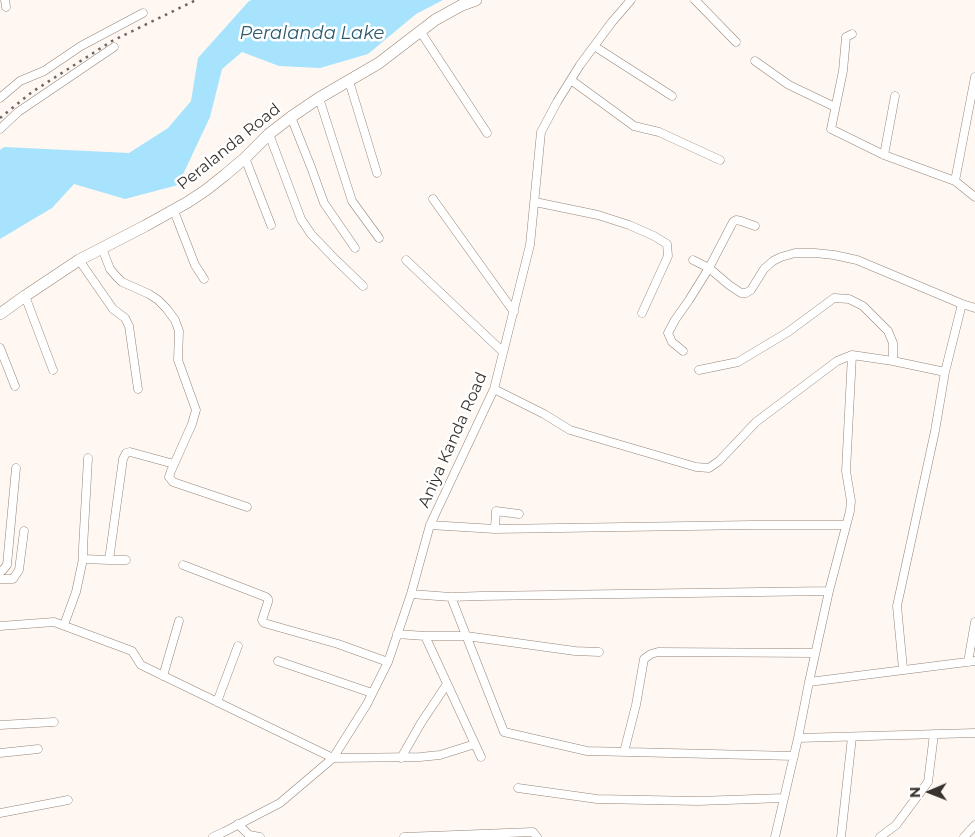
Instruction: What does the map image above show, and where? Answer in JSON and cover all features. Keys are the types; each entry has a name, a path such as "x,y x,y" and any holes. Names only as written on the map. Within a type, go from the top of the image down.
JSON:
{"main road":[{"name":"Peralanda Road","path":"0,314 79,260 174,211 206,190 245,158 270,134 318,98 379,64 435,20 462,5 476,0"}],"street":[{"name":"Aniya Kanda Road","path":"213,837 280,802 334,758 388,662 411,594 430,525 494,389 530,245 541,132 580,65 631,0"},
{"path":"695,0 736,42"},
{"path":"0,98 20,81 44,71 81,46 143,13"},
{"path":"420,32 487,133"},
{"path":"852,34 846,37 843,71 831,129 884,155 955,182 975,196"},
{"path":"594,46 672,96"},
{"path":"0,129 18,112 114,48"},
{"path":"755,61 789,85 835,108"},
{"path":"955,182 975,77"},
{"path":"571,80 634,126 659,132 720,160"},
{"path":"349,81 377,173"},
{"path":"884,155 895,96"},
{"path":"318,98 352,201 379,238"},
{"path":"291,117 324,203 355,248"},
{"path":"270,134 301,219 311,234 363,286"},
{"path":"245,158 271,225"},
{"path":"433,199 514,312"},
{"path":"535,202 598,215 629,225 667,244 668,256 642,313"},
{"path":"174,211 195,265 204,279"},
{"path":"683,351 672,342 668,333 675,320 708,268 733,222 736,220 742,221 755,226"},
{"path":"102,248 110,268 122,282 158,300 175,320 179,331 178,360 196,410 170,477 173,482 247,507"},
{"path":"693,260 708,268 729,285 742,293 746,293 751,290 764,269 781,257 795,253 815,253 834,256 857,260 975,308"},
{"path":"79,260 113,309 125,318 129,326 138,389"},
{"path":"406,260 503,352"},
{"path":"25,296 53,370"},
{"path":"699,370 738,362 788,332 834,298 850,299 863,306 888,331 892,343 893,361"},
{"path":"903,669 897,606 935,432 945,372 962,304"},
{"path":"0,348 15,386"},
{"path":"494,389 544,414 570,430 696,467 709,468 719,461 756,422 837,361 852,355 945,372"},
{"path":"775,837 815,653 850,511 846,471 852,355"},
{"path":"109,560 123,458 126,453 130,452 174,464"},
{"path":"64,625 76,592 83,559 82,548 88,458"},
{"path":"0,572 7,565 16,468"},
{"path":"496,529 496,511 519,514"},
{"path":"430,525 496,529 846,525"},
{"path":"0,579 13,579 19,570 24,531"},
{"path":"83,559 126,560"},
{"path":"182,565 266,597 268,599 262,620 264,623 338,644 388,662"},
{"path":"411,594 451,597 830,592"},
{"path":"451,597 504,732 587,751 794,756"},
{"path":"163,676 179,621"},
{"path":"0,626 54,622 132,651 141,664 163,676 334,758 401,758 440,755 475,744"},
{"path":"809,682 971,661 975,622"},
{"path":"397,634 466,636 575,651 599,652"},
{"path":"425,636 481,758"},
{"path":"218,702 238,646"},
{"path":"624,752 636,705 644,659 651,654 658,652 815,653"},
{"path":"278,661 372,693"},
{"path":"401,758 447,684"},
{"path":"0,725 54,722"},
{"path":"798,738 975,733"},
{"path":"880,837 896,825 928,782 934,734"},
{"path":"841,837 852,737"},
{"path":"0,754 38,749"},
{"path":"518,788 597,799 698,801 784,798"},
{"path":"0,813 68,800"},
{"path":"238,824 249,835 260,837"},
{"path":"964,837 975,825"},
{"path":"404,837 533,832 537,837"}],"water":[{"name":"Peralanda Lake","path":"443,0 416,14 368,54 320,68 279,66 242,52 222,69 210,117 178,185 125,199 74,184 52,208 0,239 0,150 4,147 129,153 168,128 191,101 198,58 249,1"}],"railway":[{"path":"0,118 32,92 112,41 196,0"}]}
